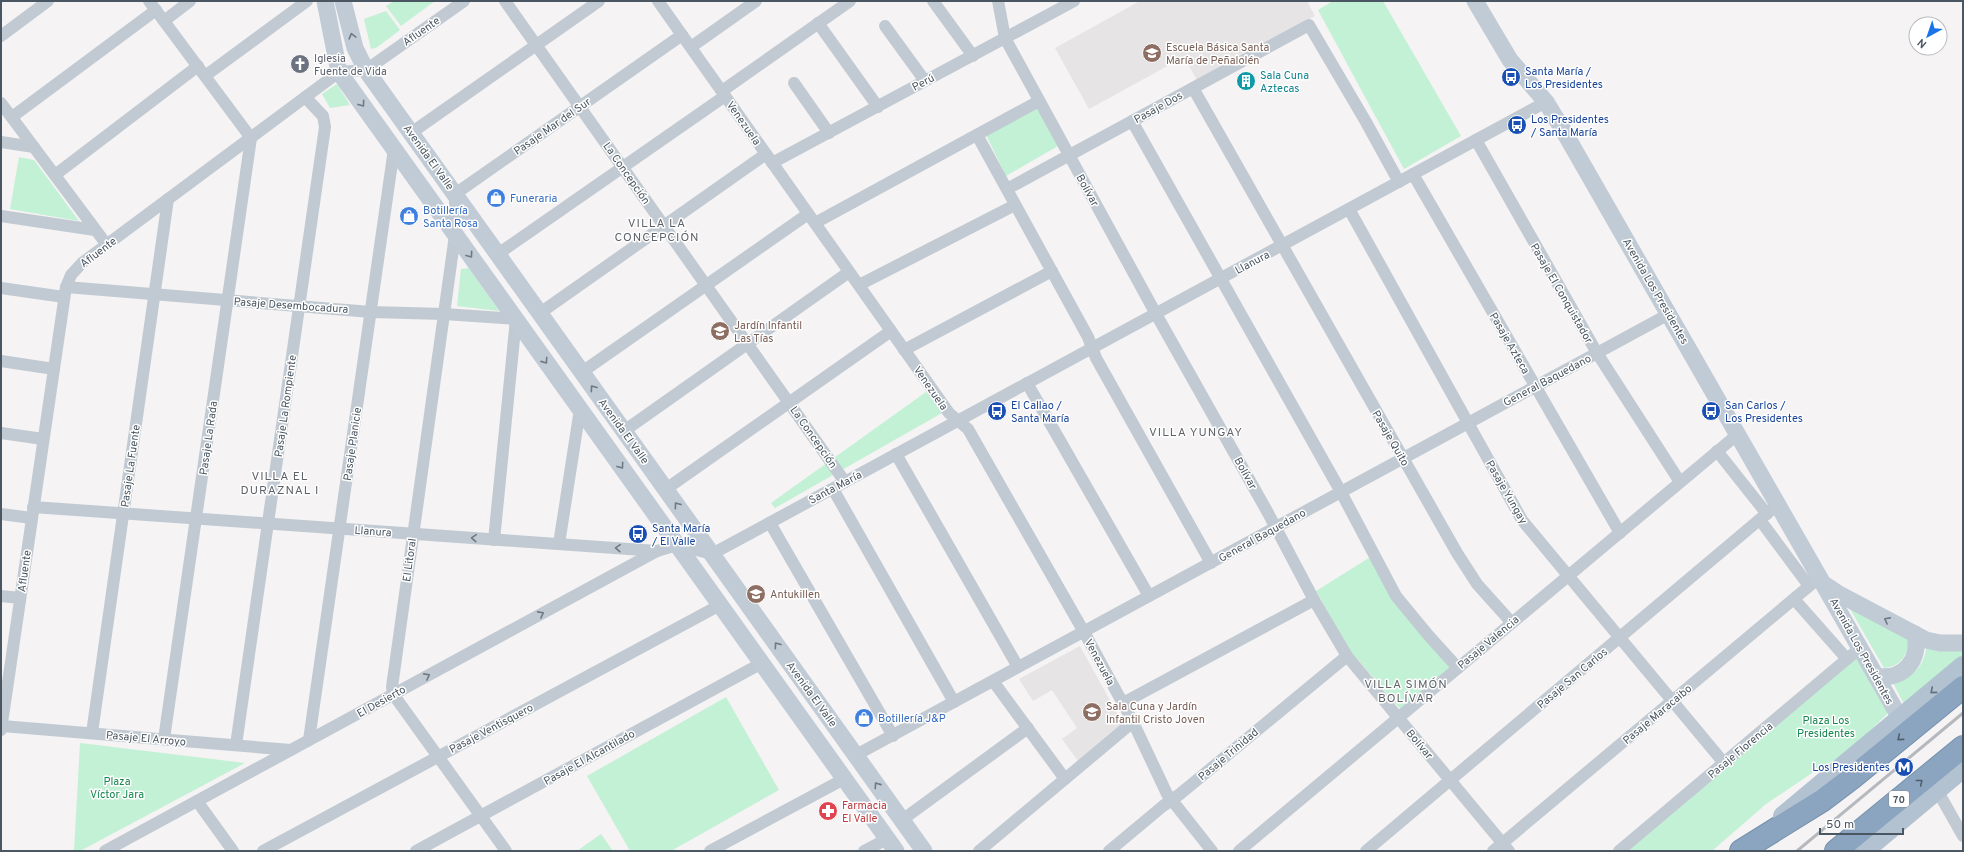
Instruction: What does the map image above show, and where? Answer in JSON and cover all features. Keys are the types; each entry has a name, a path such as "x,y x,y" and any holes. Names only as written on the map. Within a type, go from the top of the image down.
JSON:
{"highway":[{"path":"1743,850 1823,800 1963,687"},
{"name":"70","path":"1836,851 1963,747"}],"main road":[{"path":"1743,850 1963,666"},
{"path":"1874,848 1963,768"}],"street":[{"path":"1,36 48,1"},
{"path":"164,20 190,1"},
{"path":"55,175 202,71 307,1"},
{"name":"Avenida El Valle","path":"325,1 339,72 891,845"},
{"name":"Avenida El Valle","path":"343,1 355,48 366,70 924,851"},
{"name":"La Concepción","path":"505,1 845,482"},
{"path":"411,133 599,1"},
{"path":"691,47 756,1"},
{"path":"498,254 623,167 850,1"},
{"path":"933,1 973,56"},
{"name":"Bolívar","path":"998,1 1005,38 1156,314 1268,513 1314,600 1347,656 1450,780 1502,848"},
{"name":"Perú","path":"537,309 769,158 829,133 1074,1"},
{"name":"Venezuela","path":"660,2 949,413 968,429 1123,703 1171,801 1212,851"},
{"name":"Avenida Los Presidentes","path":"1476,2 1510,60 1546,102 1738,434 1769,513 1818,582 1854,653 1876,676 1900,718"},
{"name":"Afluente","path":"366,70 458,3"},
{"path":"12,117 152,5 251,138"},
{"path":"818,23 878,107"},
{"name":"Pasaje Dos","path":"1007,189 1309,25 1366,122 1399,182"},
{"path":"885,26 925,81"},
{"name":"Pasaje Mar del Sur","path":"455,194 682,35"},
{"path":"339,72 366,70"},
{"name":"Afluente","path":"1,730 5,671 20,598 65,292 76,268 339,72"},
{"path":"794,83 829,133"},
{"name":"Pasaje Quito","path":"1193,88 1281,246 1462,563 1477,584 1512,623"},
{"name":"Pasaje La Rompiente","path":"236,745 325,123 323,116 305,97"},
{"path":"582,372 706,285 812,218 977,135 1039,101"},
{"name":"Llanura","path":"958,421 1546,102"},
{"path":"1,103 107,245"},
{"path":"1132,121 1341,492 1396,596 1458,668"},
{"path":"977,135 1088,337 1096,358 1211,563"},
{"name":"Pasaje La Rada","path":"164,739 251,138"},
{"name":"Pasaje El Conquistador","path":"1476,140 1597,354 1680,482"},
{"path":"1,142 34,147"},
{"name":"Pasaje Planicie","path":"309,740 394,149"},
{"name":"Pasaje Azteca","path":"1413,174 1620,532"},
{"path":"455,194 455,235"},
{"name":"Pasaje La Fuente","path":"92,733 168,199"},
{"path":"859,285 1016,205"},
{"name":"Pasaje Yungay","path":"1349,209 1522,520 1724,763"},
{"path":"1,216 96,230"},
{"name":"El Litoral","path":"392,694 392,678 455,235"},
{"path":"904,350 1052,271"},
{"path":"624,431 849,272"},
{"name":"Pasaje Desembocadura","path":"1,288 154,295 371,312 444,314 516,319"},
{"path":"494,540 516,319 537,309"},
{"name":"General Baquedano","path":"856,755 1669,314"},
{"path":"666,489 891,331"},
{"path":"1,361 54,369"},
{"path":"1027,384 1149,596"},
{"path":"558,544 580,409"},
{"name":"Santa María","path":"712,554 958,421"},
{"path":"1,433 44,439"},
{"name":"Pasaje Valencia","path":"1239,851 1738,434"},
{"path":"1717,451 1769,513 1818,582"},
{"path":"896,454 1018,667"},
{"path":"832,488 954,702"},
{"name":"Pasaje San Carlos","path":"1366,851 1769,513"},
{"name":"Llanura","path":"1,514 123,514 657,551 677,545"},
{"path":"770,522 892,736"},
{"path":"677,545 712,554"},
{"name":"El Desierto","path":"105,851 657,551"},
{"name":"Avenida Los Presidentes","path":"1818,582 1915,634 1934,642 1963,643"},
{"name":"Pasaje Maracaibo","path":"1502,848 1672,701 1794,599 1818,582"},
{"path":"1,596 20,598"},
{"path":"1794,599 1854,653"},
{"path":"1123,703 1314,600"},
{"name":"Pasaje Ventisquero","path":"263,851 720,605"},
{"path":"1876,676 1895,676 1911,665 1916,653 1915,634"},
{"name":"Pasaje Florencia","path":"1619,851 1854,653"},
{"name":"Pasaje Trinidad","path":"1109,851 1347,656"},
{"name":"Pasaje El Alcantilado","path":"416,851 762,664"},
{"path":"994,681 1065,779"},
{"path":"392,694 506,851"},
{"path":"979,851 1133,722"},
{"name":"Pasaje El Arroyo","path":"2,726 291,750"},
{"path":"902,820 1028,728"},
{"path":"710,851 844,779"},
{"path":"1937,790 1963,836"},
{"path":"197,801 233,851"},
{"path":"864,851 891,845"}],"shaded area":[{"name":"Escuela Básica Santa María de Peñalolén","path":"1140,1 1307,1 1315,16 1197,80 1184,57 1089,109 1055,48"},
{"name":"Sala Cuna y Jardín Infantil Cristo Joven","path":"1080,646 1123,724 1078,761 1062,739 1077,728 1052,690 1033,701 1019,679"}],"green space":[{"path":"394,1 435,1 401,26 386,6"},
{"path":"1333,1 1383,1 1461,136 1404,169 1318,10"},
{"path":"386,11 400,30 376,48 371,49 364,19"},
{"path":"337,84 350,105 330,108 322,94"},
{"path":"1036,106 1058,146 1006,176 986,135"},
{"path":"19,157 34,160 79,221 10,209"},
{"path":"469,268 499,311 457,306 461,269"},
{"path":"926,392 942,413 775,508 771,503"},
{"path":"1372,556 1452,665 1401,710 1349,649 1316,591"},
{"path":"1846,602 1906,633 1909,646 1900,662 1893,666 1884,668"},
{"path":"1927,645 1963,645 1963,656 1905,706 1892,681 1907,676 1917,670 1923,660"},
{"name":"Plaza Los Presidentes","path":"1857,656 1888,713 1845,755 1821,767 1766,804 1712,851 1625,851"},
{"path":"726,697 779,790 671,851 630,851 587,776"},
{"name":"Plaza Víctor Jara","path":"80,743 245,763 80,851 74,851"},
{"path":"601,834 613,851 577,851"}],"railway":[{"path":"1797,851 1963,713"}],"place":[{"name":"Escuela Básica Santa María de Peñalolén","path":"1152,53"},
{"name":"Iglesia Fuente de Vida","path":"300,64"},
{"name":"Santa María / Los Presidentes","path":"1511,77"},
{"name":"Sala Cuna Aztecas","path":"1246,81"},
{"name":"Los Presidentes / Santa María","path":"1517,125"},
{"name":"Funeraria","path":"496,198"},
{"name":"Botillería Santa Rosa","path":"409,216"},
{"name":"Jardín Infantil Las Tías","path":"720,331"},
{"name":"El Callao / Santa María","path":"997,411"},
{"name":"San Carlos / Los Presidentes","path":"1711,411"},
{"name":"Santa María / El Valle","path":"638,534"},
{"name":"Antukillen","path":"756,594"},
{"name":"Sala Cuna y Jardín Infantil Cristo Joven","path":"1092,712"},
{"name":"Botillería J&P","path":"864,718"},
{"name":"Los Presidentes","path":"1904,767"},
{"name":"Farmacia El Valle","path":"828,811"}],"district":[{"name":"VILLA LA CONCEPCIÓN","path":"657,230"},
{"name":"VILLA YUNGAY","path":"1196,432"},
{"name":"VILLA EL DURAZNAL I","path":"280,483"},
{"name":"VILLA SIMÓN BOLÍVAR","path":"1406,691"}]}
